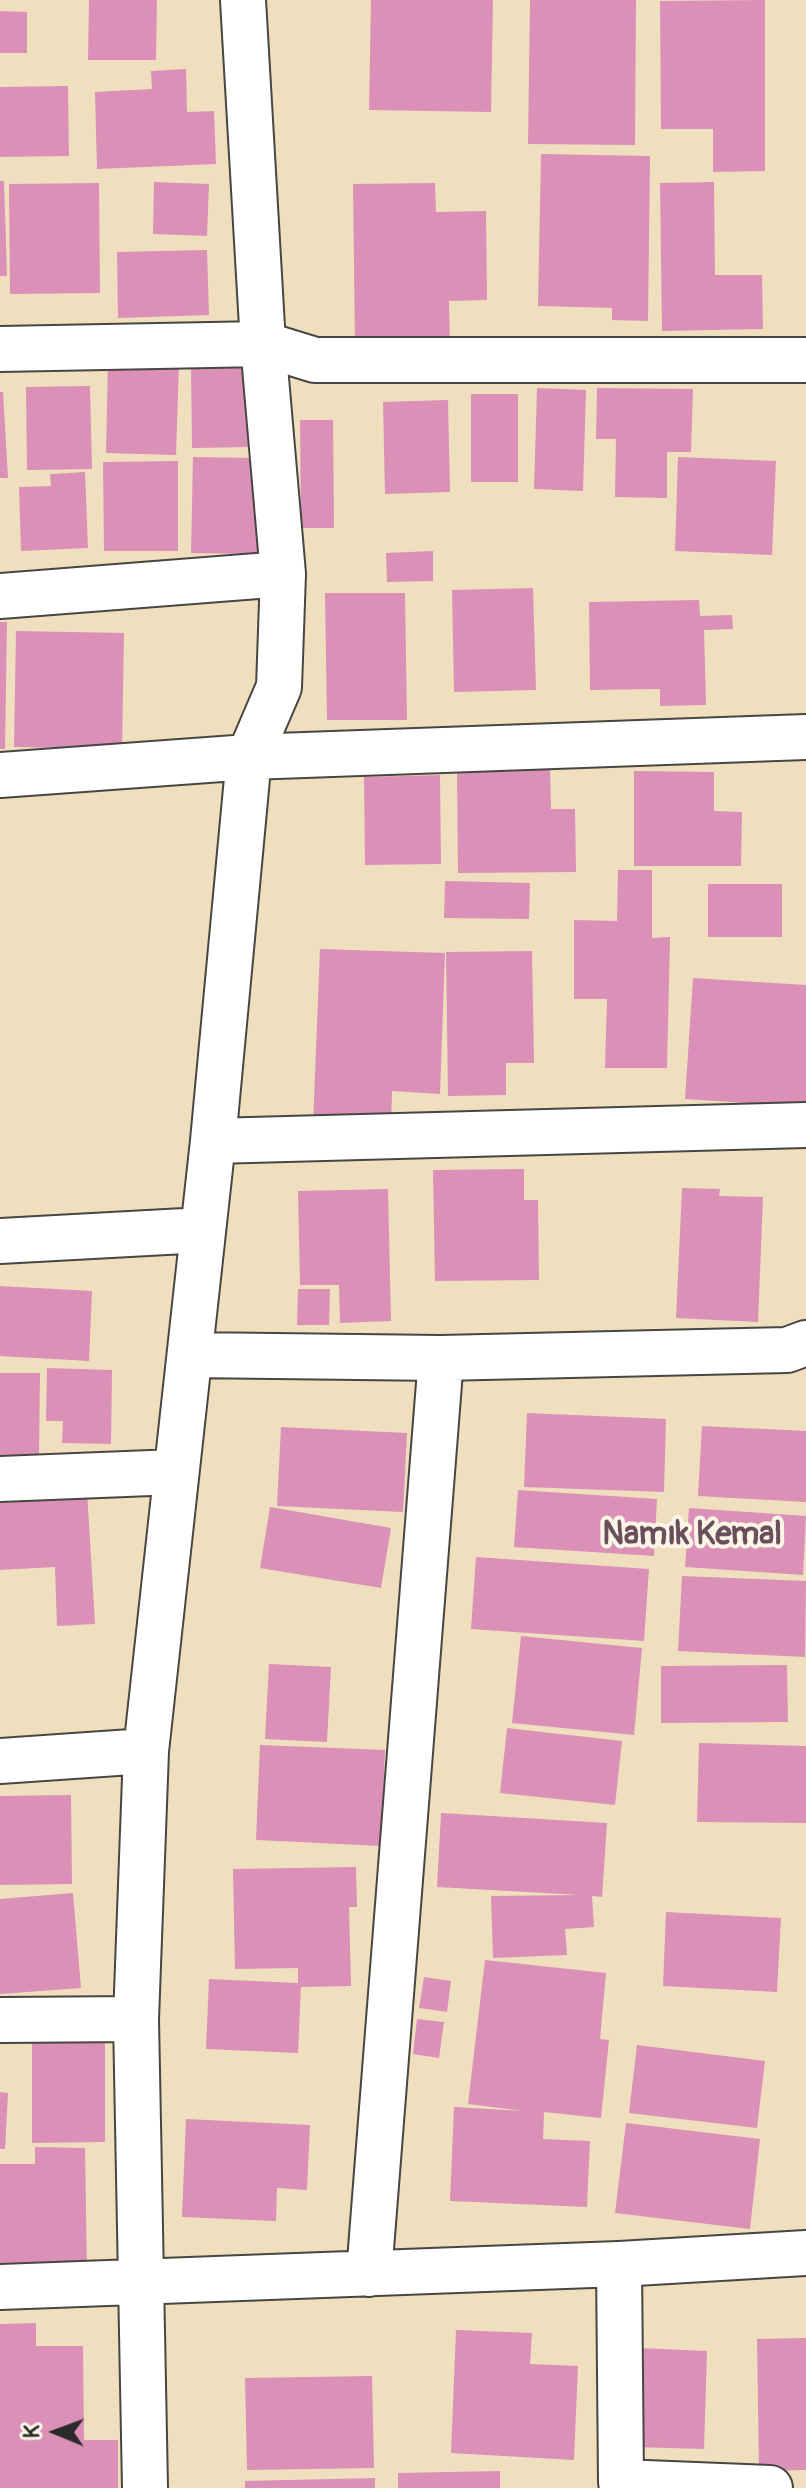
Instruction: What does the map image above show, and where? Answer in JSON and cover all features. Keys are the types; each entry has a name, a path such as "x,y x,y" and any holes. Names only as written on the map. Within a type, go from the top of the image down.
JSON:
{"street":[{"path":"145,2488 136,2019 146,1751 213,1141 249,757 279,687 283,574 263,344 243,0"},
{"path":"0,349 263,344 315,360 806,360"},
{"path":"0,596 283,574"},
{"path":"0,775 249,757 806,737"},
{"path":"213,1141 806,1125"},
{"path":"0,1241 203,1230"},
{"path":"190,1355 441,1358 787,1350 806,1343"},
{"path":"369,2274 441,1358"},
{"path":"0,1479 176,1472"},
{"path":"0,1761 146,1751"},
{"path":"0,2020 136,2019"},
{"path":"0,2287 619,2264 806,2253"},
{"path":"619,2264 621,2485 770,2488"}],"building":[{"path":"89,0 157,0 156,60 88,60"},
{"path":"371,0 493,0 491,112 369,110"},
{"path":"530,0 636,0 635,145 528,144"},
{"path":"765,0 765,171 713,172 713,129 661,129 660,1"},
{"path":"0,11 27,12 27,53 0,53"},
{"path":"186,69 187,112 214,111 216,164 97,169 95,92 152,89 151,71"},
{"path":"68,86 69,156 0,157 0,87"},
{"path":"541,154 650,156 648,321 612,320 612,308 538,306"},
{"path":"0,181 4,181 7,276 0,276"},
{"path":"154,182 209,184 207,236 153,234"},
{"path":"714,182 715,275 762,275 763,329 662,331 660,183"},
{"path":"99,183 100,293 10,294 9,184"},
{"path":"435,183 436,212 486,211 487,300 449,301 450,346 355,347 353,184"},
{"path":"207,250 209,315 118,318 117,252"},
{"path":"108,360 179,362 176,455 106,453"},
{"path":"191,365 250,365 251,447 192,448"},
{"path":"90,386 92,469 27,470 26,387"},
{"path":"537,388 586,390 583,491 534,489"},
{"path":"597,388 693,389 691,452 667,452 667,498 615,497 616,439 596,439"},
{"path":"0,392 3,392 8,478 0,478"},
{"path":"471,394 518,394 518,482 471,482"},
{"path":"448,400 450,492 385,494 383,402"},
{"path":"300,420 333,420 334,528 301,528"},
{"path":"193,457 259,458 258,554 191,553"},
{"path":"678,457 776,461 772,555 675,551"},
{"path":"178,461 178,551 104,551 103,462"},
{"path":"85,472 88,548 21,551 19,487 51,486 50,474"},
{"path":"433,551 433,581 387,582 386,553"},
{"path":"533,588 536,690 454,692 452,590"},
{"path":"325,593 405,593 407,720 327,720"},
{"path":"699,600 700,616 732,615 733,629 704,630 706,705 660,706 660,689 590,690 589,602"},
{"path":"0,622 7,622 5,749 0,749"},
{"path":"16,631 124,633 122,749 14,747"},
{"path":"550,767 551,809 575,809 576,872 458,873 457,769"},
{"path":"634,771 714,772 714,811 742,812 741,866 634,866"},
{"path":"440,775 441,864 365,865 364,777"},
{"path":"618,870 652,870 652,938 670,937 667,1068 605,1068 607,999 574,999 574,920 617,921"},
{"path":"445,881 530,883 529,919 444,918"},
{"path":"708,884 782,884 782,937 708,937"},
{"path":"320,949 445,953 440,1094 392,1091 391,1127 313,1124"},
{"path":"532,951 534,1063 506,1063 506,1095 448,1096 446,952"},
{"path":"693,978 806,985 806,1107 685,1099"},
{"path":"524,1169 524,1200 538,1200 539,1280 435,1281 433,1170"},
{"path":"682,1188 720,1189 719,1196 763,1197 758,1322 676,1318"},
{"path":"388,1189 391,1321 340,1323 339,1285 300,1285 298,1191"},
{"path":"0,1286 92,1291 89,1361 0,1356"},
{"path":"298,1289 330,1289 329,1325 297,1325"},
{"path":"47,1368 112,1370 111,1444 62,1443 63,1421 46,1421"},
{"path":"0,1373 40,1373 39,1455 0,1455"},
{"path":"527,1413 666,1419 664,1492 524,1487"},
{"path":"702,1426 806,1431 806,1502 698,1496"},
{"path":"281,1427 407,1433 403,1512 277,1506"},
{"path":"518,1490 657,1499 654,1556 514,1547"},
{"path":"87,1491 95,1624 57,1626 55,1567 0,1570 0,1496"},
{"path":"270,1507 391,1528 381,1588 260,1568"},
{"path":"689,1508 806,1516 803,1575 685,1567"},
{"path":"476,1557 649,1569 644,1641 471,1629"},
{"path":"682,1576 806,1581 805,1657 678,1651"},
{"path":"521,1636 642,1648 634,1735 512,1723"},
{"path":"269,1664 331,1667 327,1742 265,1739"},
{"path":"787,1665 788,1722 661,1723 661,1666"},
{"path":"507,1728 622,1741 615,1805 500,1793"},
{"path":"699,1743 806,1746 806,1823 697,1822"},
{"path":"260,1745 385,1750 381,1846 256,1840"},
{"path":"71,1795 72,1884 0,1885 0,1796"},
{"path":"441,1813 607,1823 602,1897 592,1896 594,1927 565,1929 567,1955 493,1958 491,1896 580,1895 437,1887"},
{"path":"356,1867 357,1907 349,1907 351,1986 301,1987 298,2053 206,2049 209,1979 298,1983 298,1968 235,1969 233,1869"},
{"path":"73,1893 81,1988 0,1994 0,1899"},
{"path":"666,1912 781,1918 777,1992 663,1986"},
{"path":"485,1960 606,1973 600,2039 609,2040 601,2118 544,2112 543,2139 590,2141 587,2207 450,2201 454,2107 524,2111 468,2104"},
{"path":"424,1977 451,1981 447,2012 419,2008"},
{"path":"417,2019 444,2022 439,2058 413,2054"},
{"path":"105,2035 105,2142 32,2143 32,2036"},
{"path":"637,2045 765,2061 757,2128 629,2113"},
{"path":"0,2092 8,2093 5,2149 0,2149"},
{"path":"186,2119 310,2125 307,2190 277,2188 276,2221 182,2217"},
{"path":"626,2123 760,2139 750,2229 615,2213"},
{"path":"35,2147 85,2148 87,2275 0,2281 0,2164 35,2164"},
{"path":"36,2323 36,2346 83,2346 84,2440 118,2440 118,2488 0,2488 0,2324"},
{"path":"456,2330 532,2333 530,2364 578,2366 574,2460 451,2453"},
{"path":"806,2338 806,2470 759,2471 757,2339"},
{"path":"638,2348 707,2351 704,2449 634,2447"},
{"path":"372,2376 374,2468 247,2470 245,2378"},
{"path":"500,2471 500,2488 398,2488 398,2473"},
{"path":"375,2478 375,2488 245,2488 245,2481"}],"district":[{"name":"Namık Kemal","path":"692,1536"}]}
